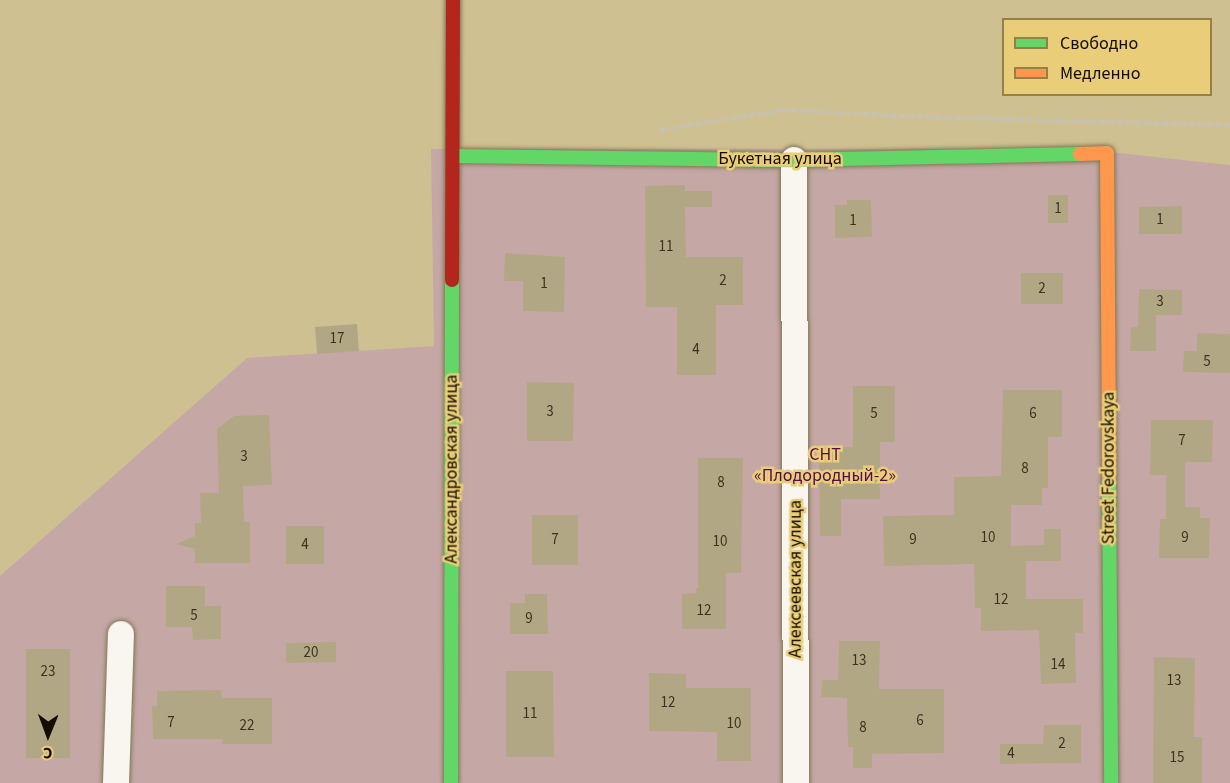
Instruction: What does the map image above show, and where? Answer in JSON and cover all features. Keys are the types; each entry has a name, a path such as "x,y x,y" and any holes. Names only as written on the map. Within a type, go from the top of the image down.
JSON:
{"street":[{"name":"Александровская улица","path":"451,783 453,0"},
{"name":"Букетная улица","path":"453,156 795,160 1107,153"},
{"name":"Street Fedorovskaya","path":"1107,153 1111,783"},
{"name":"Алексеевская улица","path":"795,160 796,783"},
{"path":"116,783 121,634"}],"path":[{"path":"656,130 782,110 946,118 1230,125"}],"green space":[{"name":"СНТ «Плодородный-2»","path":"431,149 1081,149 1230,165 1230,783 0,783 0,576 247,358 434,346"}],"building":[{"path":"685,185 685,191 712,191 712,207 685,207 686,257 743,257 743,305 716,305 716,375 677,375 677,307 646,307 645,186"},
{"path":"1048,195 1068,195 1068,223 1048,223"},
{"path":"847,200 871,200 872,237 835,238 835,205 847,205"},
{"path":"1182,206 1182,234 1139,234 1139,207"},
{"path":"505,253 565,257 564,312 523,311 523,281 504,281"},
{"path":"1021,273 1063,273 1063,304 1021,304"},
{"path":"1139,289 1182,290 1182,315 1156,315 1156,351 1130,351 1131,327 1138,327"},
{"path":"357,324 359,351 317,354 315,327"},
{"path":"1197,333 1230,334 1230,373 1183,372 1184,351 1197,351"},
{"path":"527,382 574,383 573,441 527,441"},
{"path":"853,386 895,386 895,442 880,442 880,499 841,499 841,536 820,536 819,447 853,447"},
{"path":"1003,390 1062,390 1062,437 1048,437 1048,488 1042,488 1042,505 1011,505 1011,546 1044,545 1044,529 1061,529 1061,561 1026,561 1026,599 1083,599 1083,633 1075,633 1076,683 1041,684 1039,630 981,631 981,608 975,608 974,564 884,566 883,516 954,515 954,477 1001,476"},
{"path":"269,415 272,485 243,486 244,522 250,522 250,563 195,563 195,549 176,544 195,536 195,523 201,523 200,493 219,493 217,429 234,416"},
{"path":"1151,420 1213,420 1212,462 1185,462 1185,507 1200,507 1200,518 1210,518 1209,558 1159,558 1160,519 1166,519 1166,475 1150,475"},
{"path":"698,458 743,458 741,573 726,573 726,629 682,629 682,594 696,593 696,588 698,588"},
{"path":"532,515 578,515 578,565 532,565"},
{"path":"286,526 324,526 324,564 286,564"},
{"path":"166,586 205,586 205,606 221,606 221,639 193,640 192,627 166,627"},
{"path":"525,594 547,594 548,634 510,634 510,603 525,603"},
{"path":"839,641 880,641 879,689 944,689 944,753 872,754 872,768 853,768 853,747 848,747 847,698 821,697 822,680 838,680"},
{"path":"336,642 336,662 286,663 286,643"},
{"path":"26,649 70,649 70,758 26,758"},
{"path":"1154,657 1195,658 1194,737 1202,737 1202,783 1153,783"},
{"path":"506,671 553,671 554,757 506,757"},
{"path":"649,673 686,674 686,688 751,688 751,761 717,761 717,732 649,731"},
{"path":"221,690 222,698 272,698 272,744 222,744 222,739 153,739 152,706 157,706 157,691"},
{"path":"1044,725 1081,725 1081,763 1000,764 1000,744 1043,744"}],"traffic: fast":[{"path":"453,156 794,160 1080,154"},
{"path":"451,783 452,280"},
{"path":"1109,477 1111,783"}],"traffic: slow":[{"path":"1080,154 1107,153 1109,477"}],"traffic: jam":[{"path":"452,280 453,0"}]}
